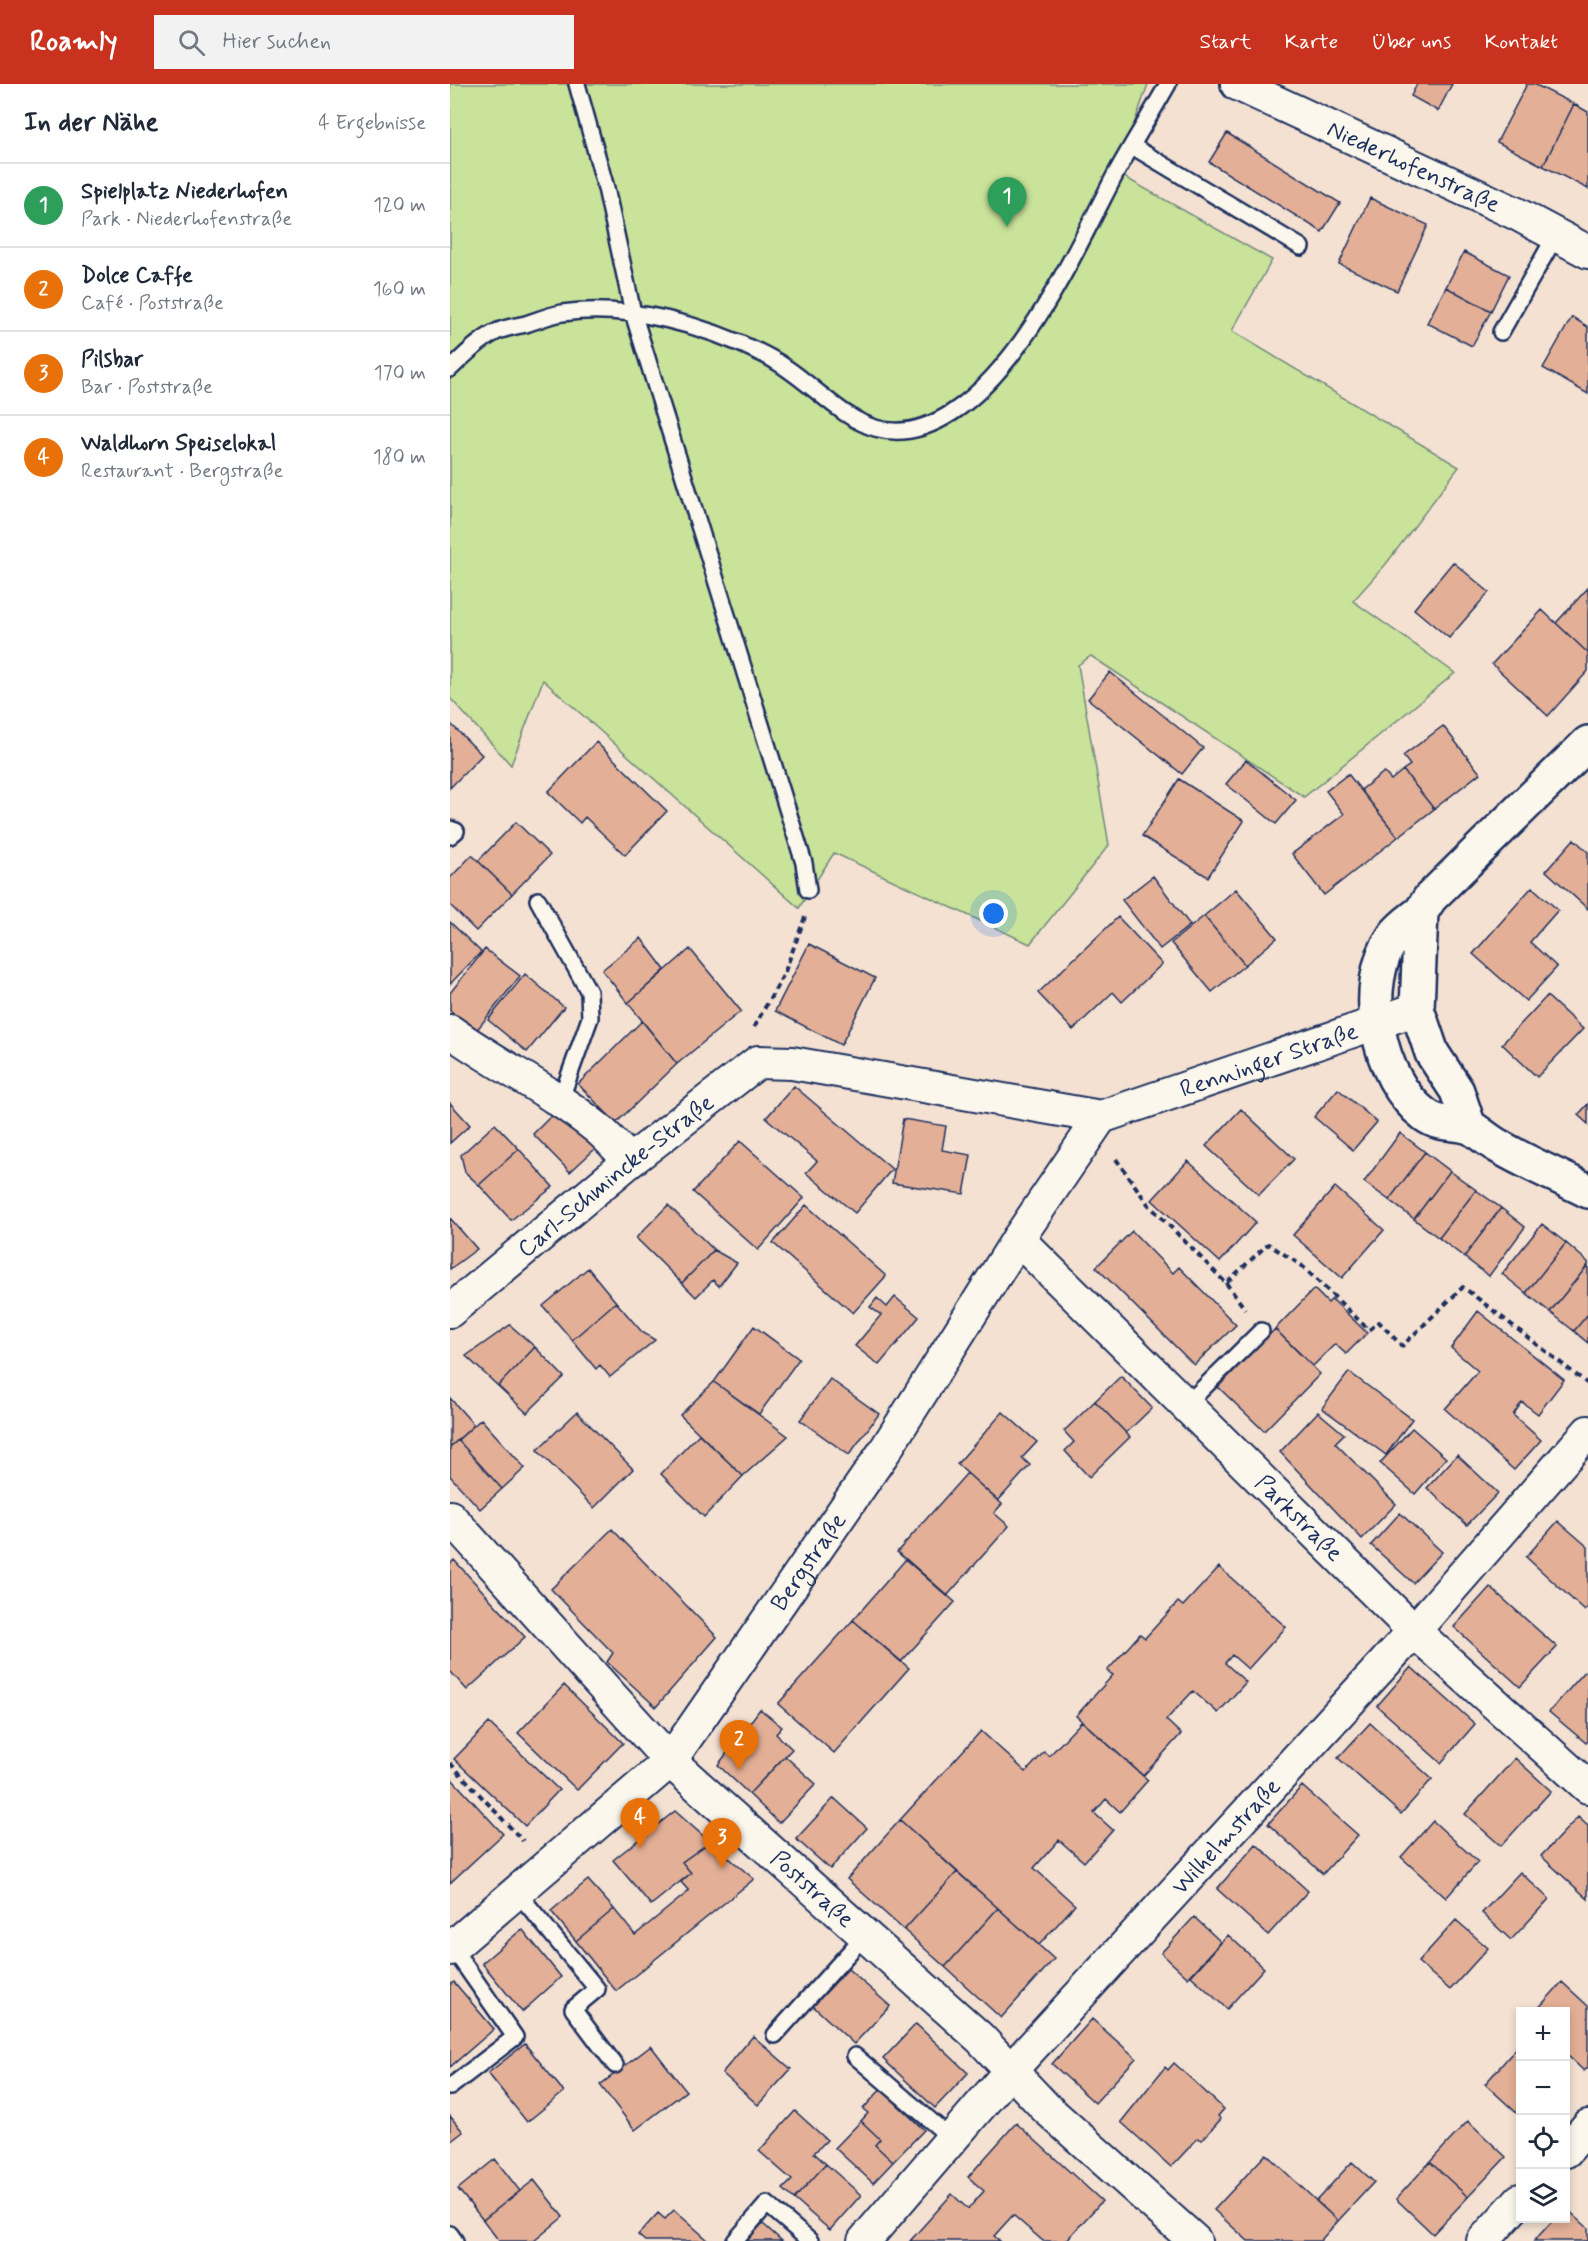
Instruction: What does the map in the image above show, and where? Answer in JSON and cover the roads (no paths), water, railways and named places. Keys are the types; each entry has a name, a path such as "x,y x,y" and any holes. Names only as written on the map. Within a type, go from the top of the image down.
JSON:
{"street":[{"name":"Niederhofenstraße","path":"1237,84 1588,252"},
{"path":"1588,743 1430,898 1421,912 1394,935 1383,955 1375,988 1376,1023 1384,1053 1401,1089 1424,1114 1442,1124 1469,1127 1498,1146 1588,1191"},
{"path":"1421,912 1417,1009 1432,1053 1457,1091 1469,1127"},
{"name":"Renninger Straße","path":"758,1062 792,1064 1097,1122 1417,1009"},
{"path":"450,1031 560,1101 598,1129 630,1161"},
{"name":"Carl-Schmincke-Straße","path":"450,1311 630,1161 758,1062"},
{"name":"Bergstraße","path":"451,1948 670,1761 884,1452 1018,1239 1097,1122"},
{"name":"Parkstraße","path":"1018,1239 1414,1631 1588,1787"},
{"name":"Wilhelmstraße","path":"864,2241 1010,2071 1414,1631 1588,1432"},
{"name":"Poststraße","path":"450,1517 670,1761 980,2038 1046,2108 1195,2241"},
{"path":"1570,2146 1588,2126"},
{"path":"1483,2241 1516,2205"}],"lane":[{"path":"577,84 606,189 633,313 804,863 808,890"},
{"path":"450,369 475,345 496,332 562,313 633,313 702,330 766,356 854,421 892,432 923,426 952,412 984,386 1017,347 1070,263 1132,146 1168,84"},
{"path":"1132,146 1301,247"},
{"path":"1501,332 1556,235"},
{"path":"450,829 456,831 450,836"},
{"path":"538,900 588,992 590,1018 560,1101"},
{"path":"1186,1405 1261,1331"},
{"path":"517,1892 597,1989 573,2009 615,2065"},
{"path":"775,2035 865,1935"},
{"path":"450,2087 514,2037 451,1948"},
{"path":"855,2056 952,2139"},
{"path":"735,2241 767,2204 810,2241"},
{"path":"450,2234 455,2241"}],"place":[{"name":"Spielplatz Niederhofen","path":"1007,227"},
{"name":"Dolce Caffe","path":"739,1770"},
{"name":"Waldhorn Speiselokal","path":"640,1848"},
{"name":"Pilsbar","path":"722,1868"}]}
